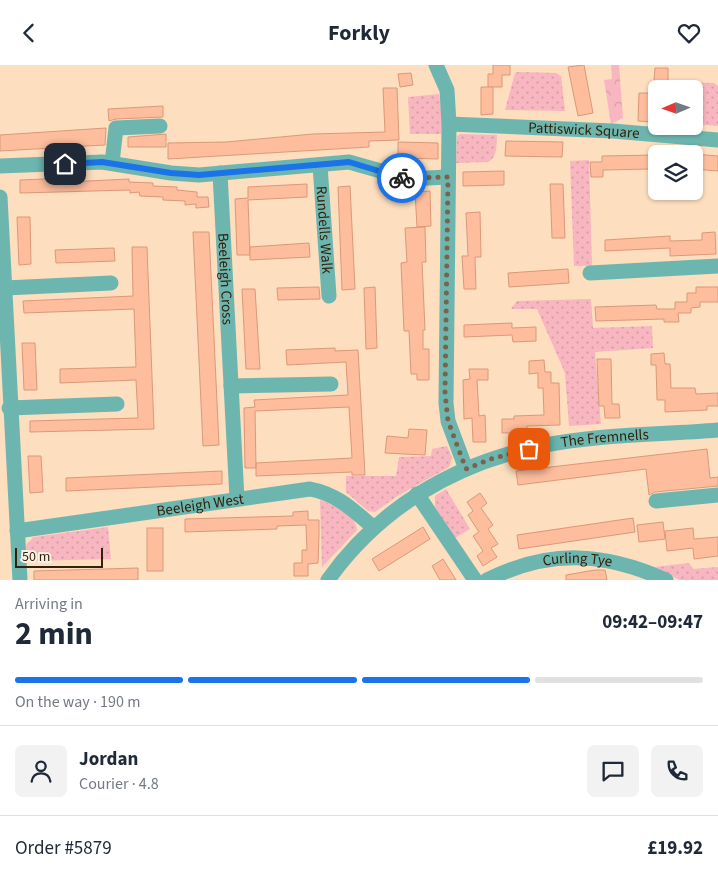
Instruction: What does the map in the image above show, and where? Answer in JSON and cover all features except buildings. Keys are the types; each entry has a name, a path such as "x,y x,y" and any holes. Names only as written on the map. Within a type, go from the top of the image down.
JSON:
{"street":[{"path":"436,65 447,90 448,124 445,393 448,421 466,469"},
{"name":"Pattiswick Square","path":"448,124 613,131 718,139"},
{"path":"112,163 116,128 160,126"},
{"path":"0,166 112,163 187,175 358,164 393,177 409,179 448,177"},
{"name":"Rundells Walk","path":"320,165 328,296"},
{"name":"Beeleigh Cross","path":"220,173 237,499"},
{"path":"0,197 20,580"},
{"path":"590,273 718,266"},
{"path":"5,288 111,283"},
{"path":"231,386 331,384"},
{"path":"10,408 117,404"},
{"name":"The Fremnells","path":"328,580 351,549 373,527 417,494 466,469 491,459 542,445 718,430"},
{"name":"Beeleigh West","path":"16,531 300,489 320,491 342,500 373,527"},
{"path":"417,494 475,580"},
{"path":"656,501 718,495"},
{"name":"Curling Tye","path":"488,580 513,567 536,561 572,557 608,560 646,571 666,580"}],"green space":[{"path":"611,65 619,65 623,118 611,124 604,80 612,79"},
{"path":"515,73 556,73 561,76 565,111 505,110"},
{"path":"703,83 714,83 718,86 718,126 703,125"},
{"path":"439,94 442,116 441,134 410,134 408,97"},
{"path":"460,134 497,135 496,150 491,160 488,162 456,163 457,136"},
{"path":"589,160 592,266 574,266 570,161"},
{"path":"591,299 593,328 652,326 653,348 595,352 601,424 569,426 565,373 537,309 511,309 517,301"},
{"path":"447,446 452,457 449,467 396,497 375,512 368,511 346,492 346,476 396,476 399,457 431,456 432,449"},
{"path":"446,489 470,529 455,538 435,507 435,496"},
{"path":"320,500 348,514 357,530 322,567"},
{"path":"108,527 111,559 27,561 26,545 34,537"},
{"path":"689,563 693,569 718,567 718,580 680,580 655,567"}],"way so far":[{"path":"402,178 448,177 445,393 448,421 466,469 491,459 529,449"}],"route":[{"path":"65,164 102,162 171,173 199,175 349,162 370,167 393,177 402,178"}]}
